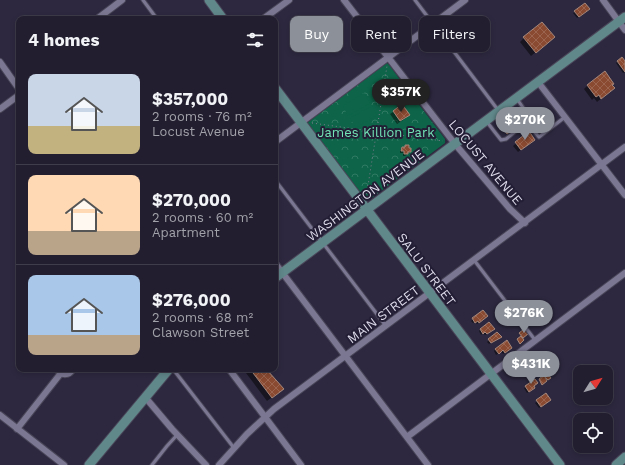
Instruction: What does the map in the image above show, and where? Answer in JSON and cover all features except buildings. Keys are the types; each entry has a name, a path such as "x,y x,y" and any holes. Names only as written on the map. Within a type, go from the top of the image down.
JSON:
{"main road":[{"path":"209,0 221,16"},
{"name":"WASHINGTON AVENUE","path":"279,275 622,20"},
{"name":"SALU STREET","path":"278,92 305,123 367,210 560,465"},
{"path":"89,465 166,372"},
{"path":"616,465 625,457"}],"street":[{"path":"100,16 122,0"},
{"path":"267,16 289,0"},
{"name":"LOCUST AVENUE","path":"344,0 455,144 510,209 525,223"},
{"path":"444,16 466,0"},
{"path":"603,0 622,20 625,30"},
{"path":"278,140 305,123 419,34"},
{"path":"0,62 16,79"},
{"path":"538,82 625,195"},
{"path":"0,109 16,97"},
{"name":"MAIN STREET","path":"219,465 265,416 625,148"},
{"path":"407,437 625,273"},
{"path":"279,275 346,356 428,465"},
{"path":"17,429 58,372"},
{"path":"231,372 301,465"},
{"path":"145,397 206,465"},
{"path":"0,415 64,465"}],"lane":[{"path":"143,0 155,16"},
{"path":"415,0 427,16"},
{"path":"454,52 499,111"},
{"path":"486,121 501,140 506,139 527,123 531,119 516,98"},
{"path":"527,123 539,137 565,117"},
{"path":"278,184 386,326"},
{"path":"474,260 535,340"},
{"path":"175,372 234,448"},
{"path":"152,465 178,435"}],"path":[{"path":"364,200 367,197 387,66"},
{"path":"305,123 443,141"}],"green space":[{"name":"James Killion Park","path":"387,63 445,139 445,143 366,201 307,123"},
{"path":"364,93 370,103 348,116 343,106"},
{"path":"372,106 377,115 356,128 350,118"}]}
